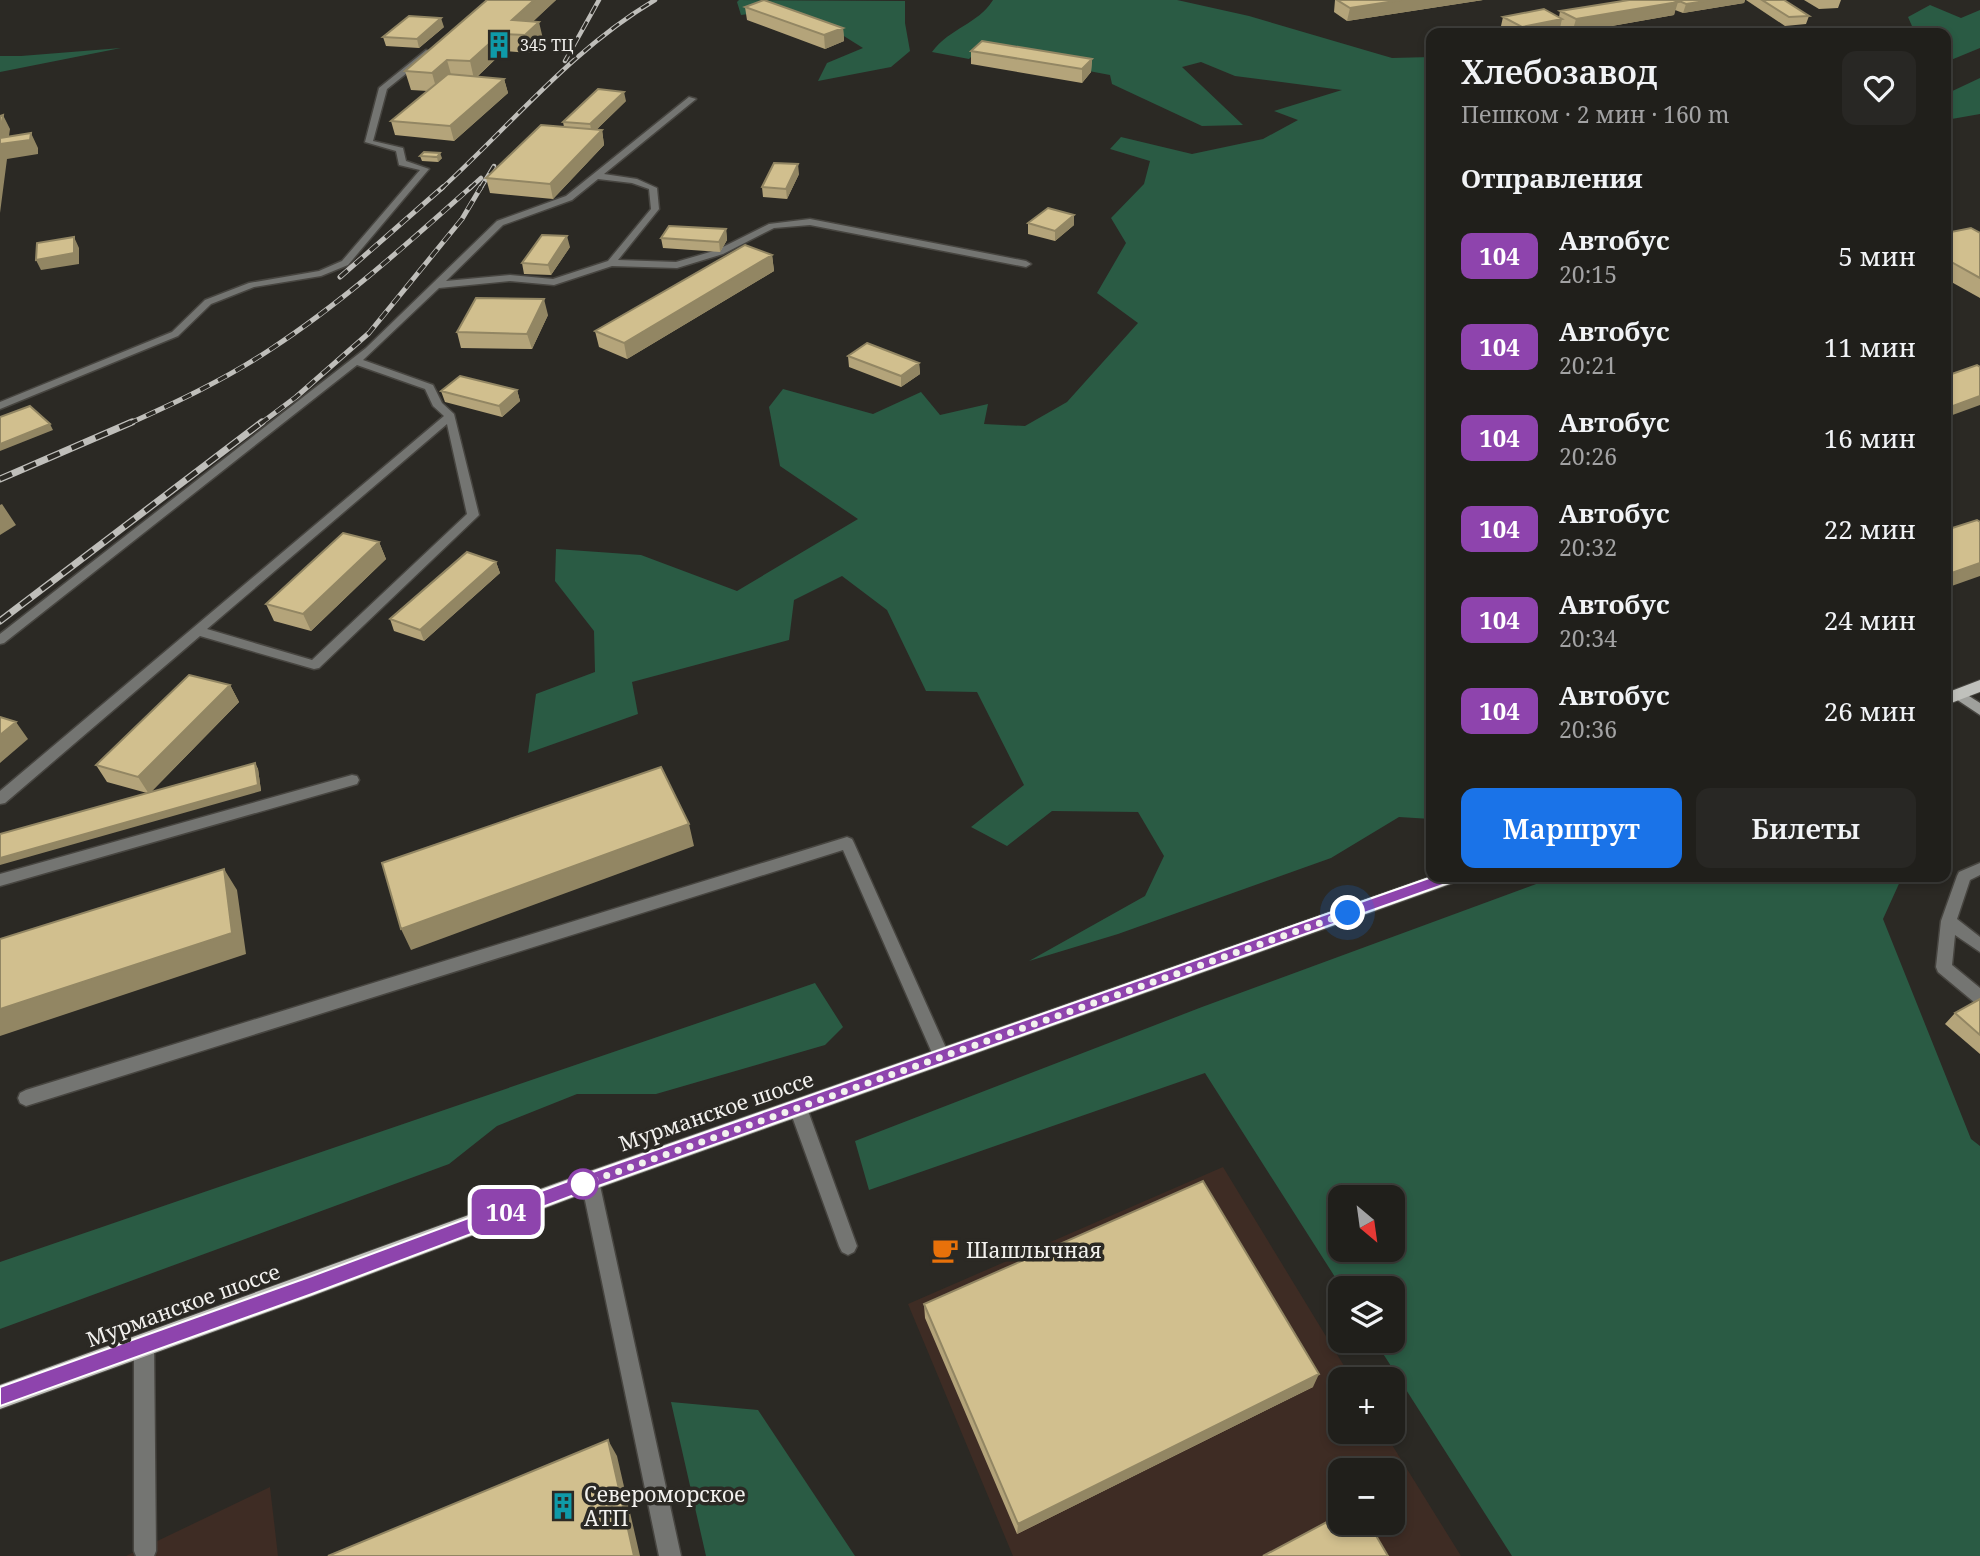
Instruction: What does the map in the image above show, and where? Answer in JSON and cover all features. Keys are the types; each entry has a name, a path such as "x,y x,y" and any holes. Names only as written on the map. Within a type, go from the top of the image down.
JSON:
{"main road":[{"path":"1952,697 1980,686"},
{"name":"Мурманское шоссе","path":"0,1396 590,1181 1435,882"}],"street":[{"path":"1952,697 1980,710"}],"lane":[{"path":"0,405 175,334 208,302 252,285 321,273 345,263 425,169 402,163 400,150 369,142 383,88 434,48"},
{"path":"0,640 356,360 438,285 500,223 569,198 692,99"},
{"path":"597,176 634,181 653,188 655,209 611,263"},
{"path":"438,285 510,278 554,282 611,263 677,265 720,252 772,226 810,222 1026,264"},
{"path":"198,631 314,665 472,515 450,416 437,404 429,387 356,360"},
{"path":"0,799 450,416"},
{"path":"0,880 352,780"},
{"path":"26,1098 847,843 943,1057"},
{"path":"1980,869 1964,876 1949,920 1944,967 1980,997"},
{"path":"1949,920 1980,946"},
{"path":"798,1108 848,1246"},
{"path":"590,1181 670,1556"},
{"path":"145,1344 145,1550"}],"shaded area":[{"path":"1223,1167 1328,1340 1328,1353 1336,1353 1345,1367 1328,1367 1328,1444 1391,1444 1400,1458 1328,1458 1328,1535 1405,1535 1405,1466 1461,1556 1013,1556 908,1304"},
{"path":"270,1487 278,1556 126,1556"}],"green space":[{"path":"993,0 1177,0 1249,16 1392,58 1426,57 1426,819 1399,817 1331,858 1118,934 1029,961 1145,896 1164,856 1138,812 1052,811 1007,846 971,827 1024,785 977,692 926,691 887,610 842,576 794,600 789,640 632,682 638,714 528,753 536,694 595,672 594,631 555,581 556,549 641,555 737,591 858,519 780,466 769,407 783,389 873,414 921,392 940,415 988,404 984,424 1025,426 1067,402 1138,323 1097,293 1126,243 1111,218 1144,184 1150,161 1110,149 1121,137 1192,154 1263,139 1298,120 1274,111 1342,90 1235,76 1201,62 1182,67 1243,125 1202,126 1112,84 1110,75 978,50 969,59 932,52 947,37 987,8"},
{"path":"905,1 905,23 910,51 891,67 818,81 827,63 863,48 831,28 778,10 741,15 737,2"},
{"path":"1930,5 1961,18 1980,10 1980,48 1951,60 1951,28 1890,28 1912,26 1908,17"},
{"path":"121,48 0,72 0,56"},
{"path":"1980,78 1980,114 1951,119 1951,92"},
{"path":"1541,882 1900,882 1883,919 1971,1139 1980,1146 1980,1556 1512,1556 1405,1388 1405,1367 1392,1367 1383,1353 1405,1353 1405,1276 1334,1276 1205,1073 869,1190 855,1141 1202,1007"},
{"path":"815,983 843,1027 825,1045 656,1094 577,1094 497,1126 449,1164 0,1329 0,1262"},
{"path":"671,1402 758,1410 855,1556 706,1556"}],"building":[{"path":"487,0 534,0 512,20 539,22 525,35 500,34 470,61 447,60 432,73 405,71"},
{"path":"764,0 843,28 824,35 745,7"},
{"path":"1337,0 1401,0 1350,8"},
{"path":"1629,0 1678,2 1576,19 1560,11"},
{"path":"1677,0 1712,0 1686,4"},
{"path":"1762,0 1784,0 1809,16 1789,17"},
{"path":"1544,9 1562,19 1522,27 1503,17"},
{"path":"409,16 441,18 417,39 383,37"},
{"path":"982,41 1092,59 1082,69 971,51"},
{"path":"448,74 504,79 450,126 391,121"},
{"path":"598,89 624,92 590,124 563,122"},
{"path":"541,125 602,130 550,184 486,178"},
{"path":"31,133 30,140 0,144 0,138"},
{"path":"424,152 440,153 437,157 420,156"},
{"path":"774,163 798,164 786,189 762,187"},
{"path":"1048,208 1074,215 1055,231 1028,223"},
{"path":"669,226 726,229 719,242 661,238"},
{"path":"1971,228 1980,233 1980,278 1951,262 1951,232"},
{"path":"542,235 567,236 548,265 522,263"},
{"path":"74,237 74,253 36,260 37,243"},
{"path":"745,245 772,255 624,343 595,331"},
{"path":"476,298 544,299 527,334 457,332"},
{"path":"867,343 919,363 901,376 848,356"},
{"path":"1977,365 1980,367 1980,396 1951,405 1951,374"},
{"path":"460,376 517,390 499,406 441,391"},
{"path":"30,406 50,424 0,444 0,417"},
{"path":"1977,520 1980,522 1980,563 1951,573 1951,528"},
{"path":"343,533 379,542 303,614 266,604"},
{"path":"467,552 496,562 420,630 390,619"},
{"path":"189,675 230,685 138,777 96,765"},
{"path":"0,717 16,722 0,735"},
{"path":"255,763 258,785 0,858 0,834"},
{"path":"661,767 689,824 401,929 382,863"},
{"path":"224,869 232,933 0,1009 0,939"},
{"path":"1980,999 1980,1035 1955,1013"},
{"path":"1203,1181 1319,1374 1018,1524 924,1304"},
{"name":"Североморское АТП","path":"608,1440 634,1556 328,1556"},
{"path":"1328,1521 1328,1535 1376,1535 1388,1556 1263,1556"}],"railway":[{"path":"565,61 599,0"},
{"path":"441,189 570,64 597,41 655,0"},
{"path":"480,189 494,166"},
{"path":"469,189 481,178"},
{"path":"340,277 443,187"},
{"path":"128,424 219,380 298,331 374,272 471,187"},
{"path":"260,424 296,397 369,333 462,219 481,187"},
{"path":"0,479 132,422"},
{"path":"0,621 262,422"}],"bus line":[{"name":"104","path":"0,1396 312,1285 590,1181 1435,882"}],"place":[{"name":"345 ТЦ","path":"499,45"},
{"name":"Шашлычная","path":"945,1250"},
{"name":"Североморское АТП","path":"563,1506"}],"route":[{"path":"583,1184 1348,913"}]}
